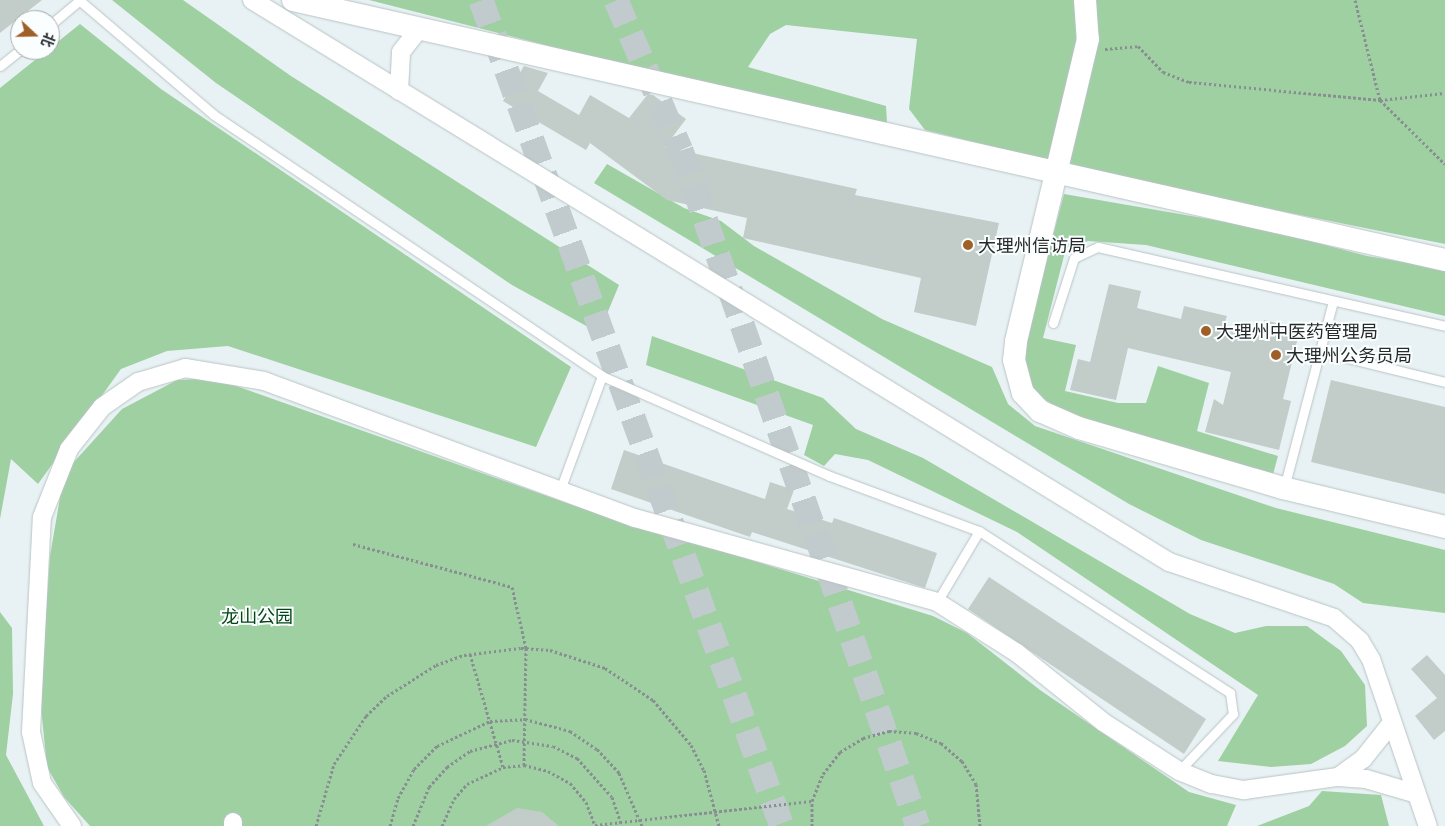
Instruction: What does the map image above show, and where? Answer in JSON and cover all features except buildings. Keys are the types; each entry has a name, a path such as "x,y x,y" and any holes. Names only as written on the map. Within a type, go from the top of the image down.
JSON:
{"street":[{"path":"252,0 1170,562 1334,618 1360,641 1371,659 1390,725 1428,826"},
{"path":"293,0 1445,260"},
{"path":"1086,0 1090,16 1085,52 1016,342 1014,360 1023,393 1040,411 1078,428 1284,488 1445,527"},
{"path":"400,91 401,52 419,29"},
{"path":"72,826 42,783 31,732 38,547 47,497 66,455 86,425 119,392 185,368 233,372 635,518 937,602 979,625 1103,722 1179,771 1244,790 1338,777 1379,782 1414,793"},
{"path":"1338,777 1363,759 1390,725"}],"lane":[{"path":"60,16 79,0 214,116 602,376 830,476 979,532 1230,692 1233,714 1179,771"},
{"path":"0,66 10,58"},
{"path":"1054,323 1074,258 1098,247 1445,326"},
{"path":"1284,488 1333,301"},
{"path":"1319,351 1445,382"},
{"path":"560,490 602,376"},
{"path":"937,602 979,532"}],"path":[{"path":"1355,0 1380,100 1445,164"},
{"path":"1085,52 1138,46 1163,72 1189,82 1380,100 1445,93"},
{"path":"354,544 512,587 526,648 524,765"},
{"path":"316,826 334,764 366,716 410,679 470,654 526,648 578,657 605,668 653,700 690,744 716,812 719,826"},
{"path":"470,654 503,767"},
{"path":"390,826 398,798 414,769 437,746 490,721 525,719 570,731 597,749 619,772 642,826"},
{"path":"812,826 812,801 822,774 840,752 863,738 889,731 916,733 941,743 962,761 976,784 980,826"},
{"path":"413,826 429,788 447,766 470,751 496,742 525,741 553,746 577,758 612,797 621,824"},
{"path":"442,826 454,799 467,784 503,767 524,765 548,771 570,784 586,802 596,825 621,824 641,820 812,801"}],"green space":[{"path":"112,0 183,0 291,76 619,285 599,333 512,285 216,83"},
{"path":"369,0 1445,0 1445,244 1136,182 925,130 909,109 917,39 786,25 770,34 748,67 886,106 887,123 631,67"},
{"path":"80,24 161,89 571,367 536,447 228,346 167,351 121,369 38,484 11,459 0,519 0,88 35,60 60,60 60,40"},
{"path":"607,164 684,208 721,221 754,246 882,319 992,367 1008,404 1035,426 1276,508 1445,550 1445,613 1363,603 1334,584 1201,540 1129,504 594,183"},
{"path":"1064,194 1261,228 1367,256 1445,269 1445,316 1146,245 1088,241 1066,248 1043,338 1076,345 1065,391 1118,403 1146,403 1158,366 1209,383 1197,431 1278,456 1272,478 1060,411 1035,392 1021,356"},
{"path":"652,336 823,398 856,429 923,458 1190,614 1235,633 1266,626 1307,626 1341,651 1365,685 1367,726 1345,746 1311,764 1271,767 1218,761 1258,695 1017,532 868,460 835,454 824,466 804,455 813,425 646,365"},
{"name":"龙山公园","path":"200,379 225,382 578,507 933,616 967,633 1040,690 1189,792 1236,805 1227,826 90,826 64,797 47,767 40,697 50,556 62,486 73,463 122,409 177,380"},
{"path":"0,612 12,628 13,694 6,755 44,826 0,826"},
{"path":"1322,791 1381,795 1389,826 1257,826 1309,806"}],"tunnel":[{"path":"481,0 782,826"},
{"path":"616,0 681,150 918,826"}],"place":[{"name":"大理州信访局","path":"968,245"},
{"name":"大理州中医药管理局","path":"1206,331"},
{"name":"大理州公务员局","path":"1276,355"}]}
